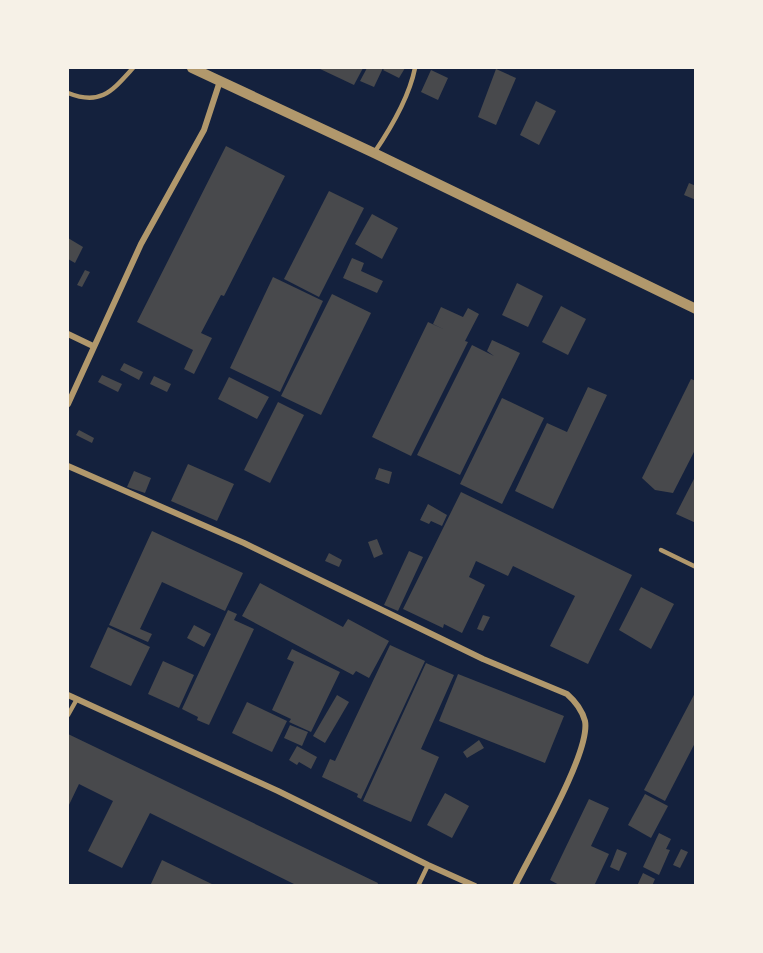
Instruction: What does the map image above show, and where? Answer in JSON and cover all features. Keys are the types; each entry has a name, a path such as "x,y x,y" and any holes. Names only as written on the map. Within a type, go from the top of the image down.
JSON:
{"street":[{"path":"192,68 374,153 696,309"},
{"path":"68,405 93,345 141,244 204,130 220,81"},
{"path":"68,334 93,345"},
{"path":"68,466 244,543 464,650 567,694 574,700 585,723 579,753 557,804 515,885"},
{"path":"68,695 278,791 428,865 475,885"}],"lane":[{"path":"68,93 85,98 100,97 114,88 133,68"},
{"path":"374,153 390,128 415,68"},
{"path":"662,550 696,567"},
{"path":"68,715 77,699"},
{"path":"418,885 428,865"}],"building":[{"path":"318,68 363,68 354,85"},
{"path":"367,68 383,68 374,87 360,81"},
{"path":"385,68 405,68 399,78 383,70"},
{"path":"496,69 516,78 496,125 478,117"},
{"path":"431,70 448,78 438,100 421,92"},
{"path":"536,101 556,111 539,145 520,135"},
{"path":"226,146 285,176 224,296 221,295 201,333 212,338 194,374 184,369 193,350 137,322"},
{"path":"689,183 696,186 696,200 684,195"},
{"path":"329,191 364,208 319,297 284,279"},
{"path":"372,214 398,228 382,259 355,244"},
{"path":"68,238 83,247 75,263 68,259"},
{"path":"352,258 364,263 361,271 383,281 377,293 343,278"},
{"path":"85,270 90,272 82,287 77,285"},
{"path":"273,277 323,301 280,392 230,368"},
{"path":"517,283 543,296 528,327 502,315"},
{"path":"332,294 371,313 321,415 281,396"},
{"path":"561,306 586,319 568,355 542,342"},
{"path":"441,307 463,317 468,308 479,314 465,341 468,342 411,456 372,437 428,322 443,329 433,324"},
{"path":"492,340 520,353 460,475 417,455 472,345 494,356 487,351"},
{"path":"124,363 143,372 139,380 120,370"},
{"path":"102,375 122,384 118,392 98,382"},
{"path":"154,376 171,384 167,392 150,384"},
{"path":"229,377 269,397 257,419 218,399"},
{"path":"691,379 696,381 696,448 673,493 655,490 642,478"},
{"path":"588,387 607,395 553,509 515,491 547,423 567,432"},
{"path":"502,398 544,418 502,504 460,484"},
{"path":"278,402 304,415 270,483 244,470"},
{"path":"79,430 94,438 92,443 76,435"},
{"path":"188,464 234,484 217,521 171,501"},
{"path":"379,468 392,472 389,484 375,479"},
{"path":"134,471 151,478 145,493 127,487"},
{"path":"696,475 696,523 676,514"},
{"path":"461,492 632,575 588,664 550,646 575,596 513,566 508,576 476,561 469,577 485,585 462,633 444,624 443,628 403,609"},
{"path":"428,504 447,515 442,526 431,521 429,524 420,520"},
{"path":"152,531 243,573 225,611 162,582 140,629 152,634 148,642 109,625"},
{"path":"377,539 383,554 374,558 368,542"},
{"path":"409,551 423,557 398,611 384,605"},
{"path":"329,553 342,560 339,567 325,561"},
{"path":"260,583 343,627 348,619 389,641 369,678 356,671 353,675 242,616"},
{"path":"641,587 674,604 651,649 619,630"},
{"path":"228,610 237,614 234,620 254,629 209,725 197,720 198,717 182,709"},
{"path":"483,615 490,617 483,631 477,629"},
{"path":"194,625 211,634 204,647 187,638"},
{"path":"108,627 150,647 131,686 90,667"},
{"path":"390,645 425,661 361,799 357,797 358,794 322,777 330,759 335,761"},
{"path":"292,649 340,672 311,732 289,722 291,719 272,710 294,662 287,659"},
{"path":"163,661 194,675 179,708 148,694"},
{"path":"426,663 454,675 421,749 439,757 411,822 363,801"},
{"path":"458,674 564,716 545,763 439,721"},
{"path":"696,691 696,741 665,801 644,790"},
{"path":"337,695 349,702 325,743 313,736"},
{"path":"247,702 287,721 272,752 232,733"},
{"path":"290,725 308,732 302,746 284,738"},
{"path":"68,734 378,883 377,886 298,886 150,813 122,868 88,851 113,801 79,784 68,807"},
{"path":"479,740 484,748 467,758 463,752"},
{"path":"297,746 317,757 311,769 299,762 297,765 289,760"},
{"path":"445,793 469,806 452,838 427,825"},
{"path":"645,794 668,806 651,838 628,825"},
{"path":"589,799 609,808 591,846 609,854 594,886 561,886 550,880"},
{"path":"659,833 671,839 666,849 670,850 659,875 643,867"},
{"path":"617,849 627,853 619,871 610,867"},
{"path":"681,849 688,852 680,868 673,865"},
{"path":"162,860 216,886 150,886"},
{"path":"643,873 655,879 652,886 637,886"}]}
